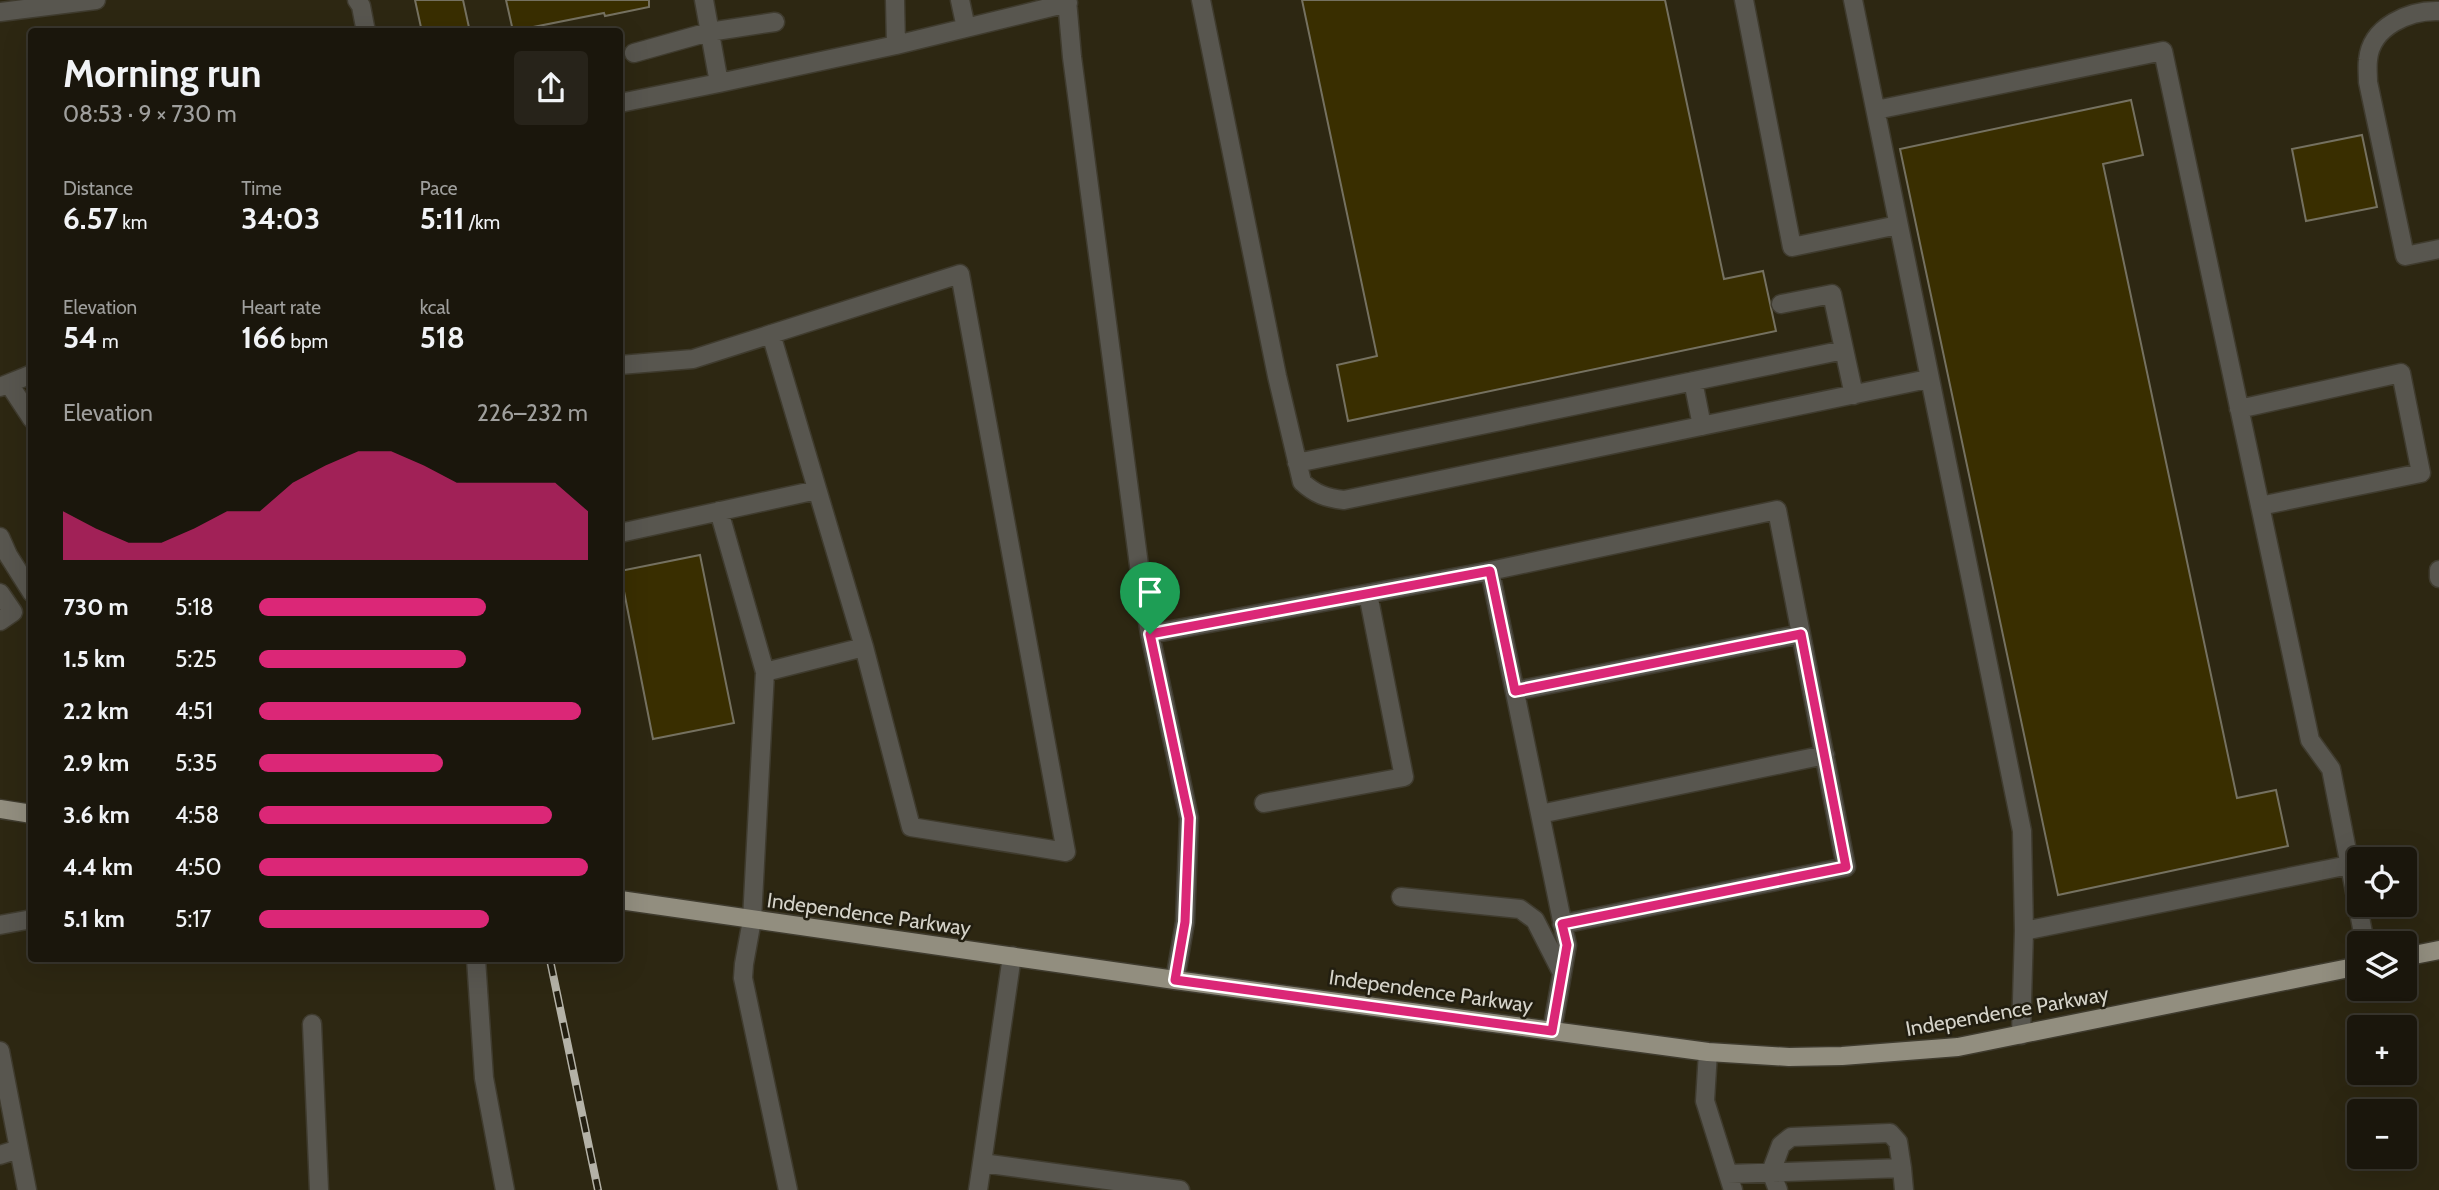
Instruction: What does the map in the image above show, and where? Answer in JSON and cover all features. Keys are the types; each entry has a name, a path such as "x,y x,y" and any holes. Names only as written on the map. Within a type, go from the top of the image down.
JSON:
{"main road":[{"path":"0,809 28,813"},
{"name":"Independence Parkway","path":"623,900 1175,980 1708,1052 1789,1057 1886,1054 1958,1047 2347,968"},
{"path":"2417,954 2439,950"}],"lane":[{"path":"0,12 95,0"},
{"path":"357,0 361,6 365,28"},
{"path":"704,0 719,83"},
{"path":"895,0 896,45"},
{"path":"960,0 966,28"},
{"path":"1201,0 1297,463 1302,482 1325,498 1344,500 1928,379"},
{"path":"1744,0 1792,247 1898,225"},
{"path":"1853,0 2022,831 2024,931 2021,1035"},
{"path":"623,102 896,45 966,28 1016,8 1067,2 1140,573 1150,634 1189,818 1185,922 1175,980"},
{"path":"2439,11 2428,10 2391,22 2377,38 2368,57 2368,82 2405,256 2439,249"},
{"path":"634,53 709,32 775,22"},
{"path":"1876,110 2163,51 2310,740 2330,769 2347,855"},
{"path":"623,365 693,359 771,334 960,274 1066,852 911,827 864,647 771,334"},
{"path":"1781,304 1832,294 1854,395"},
{"path":"1297,463 1844,350"},
{"path":"2239,409 2400,373 2421,473 2260,506"},
{"path":"28,376 5,385 28,414"},
{"path":"1693,381 1702,426"},
{"path":"623,532 817,489"},
{"path":"1150,634 1490,571 1777,510 1846,867 1562,924"},
{"path":"719,511 765,672 752,920 743,978 788,1190"},
{"path":"0,537 28,587"},
{"path":"2439,570 2439,578"},
{"path":"1490,571 1567,945 1552,1031"},
{"path":"0,593 13,612 0,621"},
{"path":"1264,803 1404,777 1368,594"},
{"path":"1515,691 1801,634"},
{"path":"765,672 864,647"},
{"path":"1540,814 1825,755"},
{"path":"2024,931 2347,865"},
{"path":"1401,897 1520,909 1535,920 1562,973"},
{"path":"0,925 28,920"},
{"path":"978,1190 1012,956"},
{"path":"476,962 484,1078 505,1190"},
{"path":"312,1024 319,1190"},
{"path":"0,1051 27,1190"},
{"path":"1708,1052 1704,1101 1731,1182 1771,1172 1893,1168"},
{"path":"1778,1190 1771,1172 1781,1145 1791,1136 1884,1133 1896,1137 1893,1168 1904,1190"},
{"path":"0,1155 19,1149"},
{"path":"982,1163 1180,1190"}],"shaded area":[{"path":"0,0 2439,0 2439,1190 0,1190"}],"building":[{"path":"415,0 463,0 469,28 421,28"},
{"path":"506,0 649,0 649,7 528,28 512,28"},
{"path":"1302,0 1665,0 1724,279 1763,271 1776,331 1348,421 1337,365 1377,356"},
{"path":"2131,100 2143,155 2103,164 2237,798 2276,790 2288,846 2058,895 1900,149"},
{"path":"2362,135 2377,207 2306,221 2292,149"},
{"path":"700,555 734,723 653,739 623,586 623,570"}],"railway":[{"path":"550,962 598,1190"}],"route":[{"path":"1490,571 1515,691 1801,634 1846,867 1562,924 1567,945 1552,1031 1175,980 1185,922 1189,818 1150,634 1490,571"}]}
